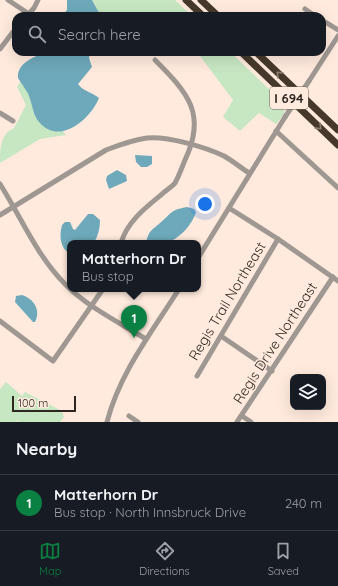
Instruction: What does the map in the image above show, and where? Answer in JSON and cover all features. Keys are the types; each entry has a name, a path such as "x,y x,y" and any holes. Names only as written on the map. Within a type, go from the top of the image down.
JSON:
{"highway":[{"path":"186,0 199,12"},
{"path":"201,0 214,12"},
{"name":"I 694","path":"245,56 338,145"},
{"name":"I 694","path":"260,56 338,130"}],"street":[{"path":"8,0 24,12"},
{"path":"30,12 38,0"},
{"path":"304,9 309,12"},
{"path":"326,22 338,30"},
{"path":"0,49 12,33"},
{"path":"326,56 337,39"},
{"path":"201,253 249,173 326,56"},
{"path":"122,240 129,226 138,215 175,183 192,145 195,120 190,100 176,81 155,60"},
{"path":"0,113 13,121"},
{"path":"276,131 338,188"},
{"path":"0,215 106,150 124,143 148,138 175,141 192,145 224,156 249,173"},
{"path":"0,184 37,249 52,270 67,287"},
{"path":"229,208 338,280"},
{"name":"Regis Trail Northeast","path":"196,376 278,239"},
{"name":"Regis Drive Northeast","path":"237,422 333,277"},
{"path":"73,292 80,298 146,339"},
{"path":"0,321 53,361 101,292"},
{"path":"107,422 112,402 124,375 177,292"},
{"path":"221,336 272,371"},
{"path":"129,416 138,422"},
{"path":"242,416 251,422"}],"green space":[{"path":"92,0 175,0 188,12 99,12"},
{"path":"200,56 234,56 285,104 284,114 276,124 259,113 240,131 223,117 233,100"},
{"path":"23,77 66,135 40,139 0,163 3,138 14,128 26,105 17,87"},
{"path":"6,382 22,396 25,392 62,411 64,417 60,422 18,422 17,419 17,422 0,422 0,389"}],"water":[{"path":"67,0 92,0 99,12 65,12 67,10"},
{"path":"36,56 89,56 92,67 78,84 83,89 99,98 89,114 81,122 64,131 56,131 47,129 39,122 34,114 28,93 18,78 20,69 30,59"},
{"path":"135,155 152,156 152,164 147,167 141,167 136,162"},
{"path":"117,170 126,175 127,181 109,189 106,180 107,176"},
{"path":"187,207 194,209 196,212 188,227 172,240 147,240 151,231 169,214 177,209"},
{"path":"88,214 93,214 100,220 100,226 95,240 67,240 67,251 62,245 61,241 62,225 65,222 70,222 75,230"},
{"path":"22,295 30,299 37,309 37,318 35,322 33,322 15,302 16,296"}],"place":[{"name":"Matterhorn Dr","path":"134,338"}]}
